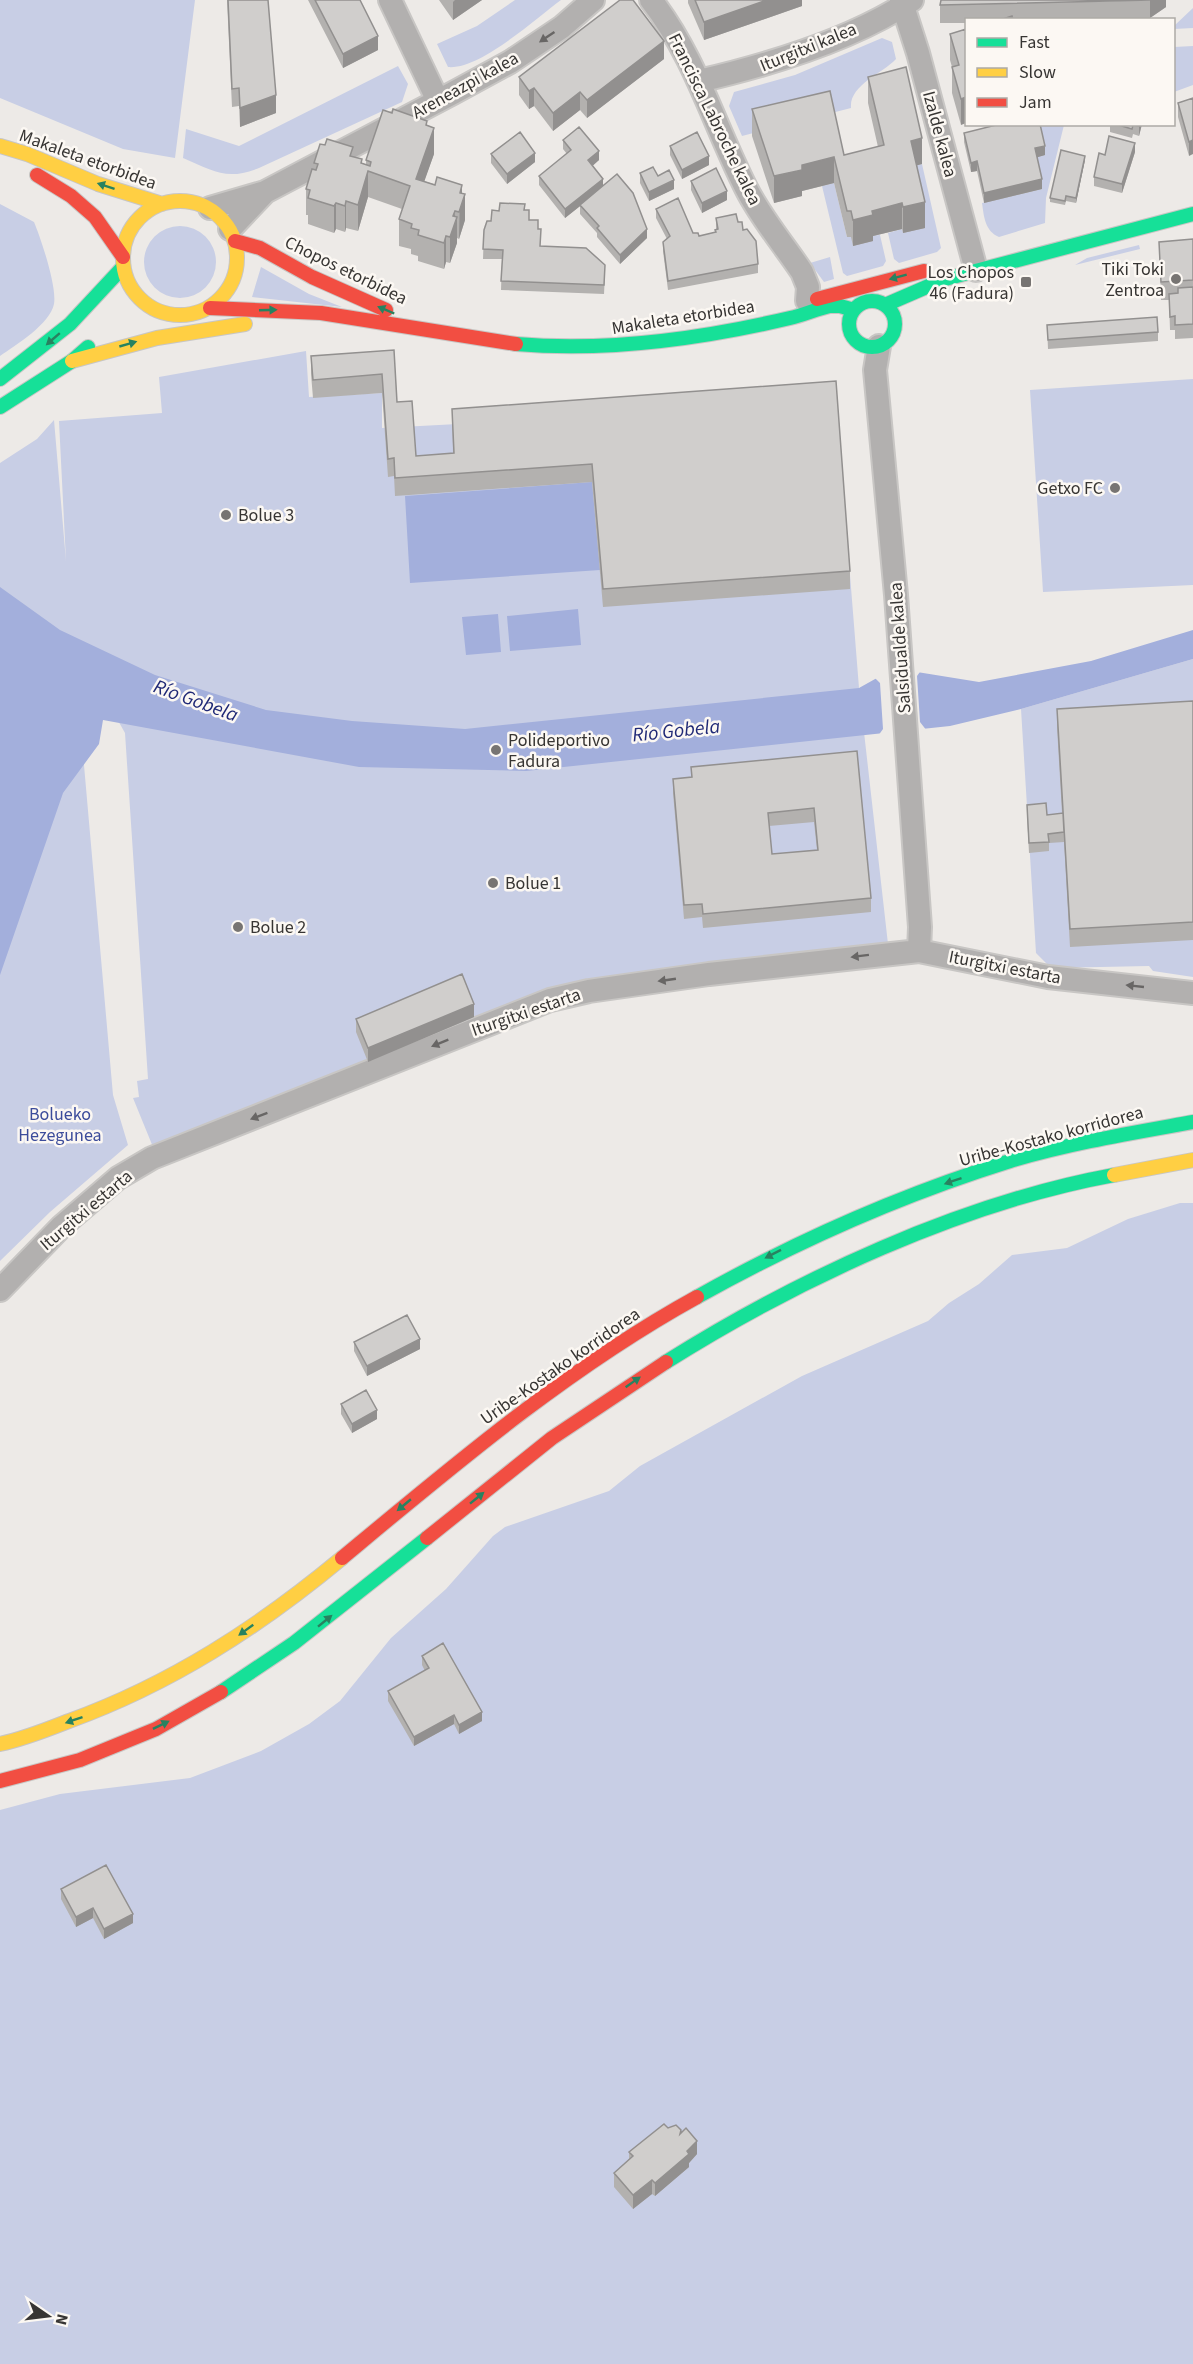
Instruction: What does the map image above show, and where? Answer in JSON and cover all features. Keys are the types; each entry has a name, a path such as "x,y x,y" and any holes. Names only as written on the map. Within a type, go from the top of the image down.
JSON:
{"main road":[{"name":"Makaleta etorbidea","path":"1,147 27,154 98,184 162,204"},
{"name":"Makaleta etorbidea","path":"1,147 22,165 71,196 95,217 123,262"},
{"path":"154,322 175,316 193,315 210,308 222,298 237,271 233,235 210,208 186,201 162,204 138,219 130,230 123,262 129,286 141,301 157,311 175,316"},
{"path":"885,305 945,279 1193,214"},
{"name":"Chopos etorbidea","path":"233,235 351,296 440,333"},
{"path":"0,380 70,324 123,262"},
{"path":"775,321 784,309 944,266 976,270"},
{"path":"895,324 894,317 885,305 872,301 854,310 846,333 867,346 879,346 891,338 895,324 914,293"},
{"path":"789,319 824,307 839,305 854,310"},
{"name":"Makaleta etorbidea","path":"210,308 247,311 286,309 338,315 511,344 604,347 659,342 789,319"},
{"path":"789,319 820,327"},
{"name":"Makaleta etorbidea","path":"72,361 133,342 205,328 252,323 341,326 401,337 440,333"},
{"path":"0,407 72,361 89,346 116,334"},
{"name":"Uribe-Kostako korridorea","path":"4,1744 95,1713 218,1650 294,1596 522,1411 629,1337 696,1296 772,1254 852,1217 1006,1163 1157,1127 1193,1122"},
{"path":"0,1781 108,1751 175,1718 233,1685 313,1631 550,1440 643,1374 769,1302 881,1248 961,1218 1070,1187 1193,1160"}],"street":[{"path":"390,0 438,101"},
{"name":"Areneazpi kalea","path":"210,208 266,192 510,62 562,27 593,0"},
{"name":"Francisca Labroche kalea","path":"651,0 664,16 699,81 746,189 802,272 808,287 807,302"},
{"name":"Iturgitxi kalea","path":"699,81 767,65 824,43 905,2"},
{"name":"Izalde kalea","path":"905,2 976,270"},
{"name":"Areneazpi kalea","path":"233,235 266,192"},
{"name":"Salsidualde kalea","path":"879,346 875,370 907,743 920,927 919,951"},
{"name":"Iturgitxi estarta","path":"0,1290 62,1227 118,1178 152,1158 550,1000 589,991 709,974 919,951 1048,976 1193,993"}],"green space":[{"path":"0,0 195,0 175,158 123,149 0,98"},
{"path":"515,0 561,0 491,52 461,66 448,67 437,44 477,26"},
{"path":"1193,8 1193,28 1175,29 1175,25"},
{"path":"882,38 892,42 896,59 861,86 855,93 851,108 742,136 729,106 734,92 795,75"},
{"path":"1193,46 1193,85 1175,92 1175,47"},
{"path":"398,66 408,84 402,102 259,168 238,174 220,173 183,158 186,129 239,146"},
{"path":"1038,126 1064,126 1046,198 1045,223 999,237 988,227 982,203 1042,189 1035,158"},
{"path":"922,164 941,248 937,252 899,263 894,259 888,233 902,229 904,233 911,167"},
{"path":"834,183 847,237 880,235 886,261 883,266 847,276 843,273 822,186"},
{"path":"0,204 34,222 48,263 54,304 46,319 32,333 0,356"},
{"path":"173,226 187,226 206,236 216,255 216,269 206,288 187,298 173,298 154,288 144,269 144,255 154,236"},
{"path":"1139,245 1140,249 1075,265 1087,258"},
{"path":"830,257 834,279 824,282 810,263"},
{"path":"261,267 309,294 342,307 252,297"},
{"name":"Polideportivo Fadura","path":"306,351 309,397 382,393 382,428 589,417 836,399 859,688 888,944 585,985 474,1017 153,1147 133,1098 139,1097 137,1081 148,1079 125,733 73,640 113,1095 128,1145 50,1212 0,1261 0,463 37,439 54,420 66,561 59,421 162,413 159,377"},
{"name":"Getxo FC","path":"1193,379 1193,585 1043,592 1030,390"},
{"path":"1193,659 1193,977 1153,971 1149,966 1051,968 1036,953 1021,709"},
{"path":"1180,1203 1193,1203 1193,2364 0,2364 0,1810 60,1794 190,1778 261,1751 309,1724 340,1701 391,1638 446,1589 493,1536 505,1527 609,1491 640,1466 802,1376 928,1321 949,1303 979,1284 1012,1255 1067,1248 1128,1219"}],"water":[{"path":"592,482 600,570 410,583 405,496"},
{"name":"Río Gobela","path":"0,587 60,630 155,675 266,710 352,721 465,729 859,688 884,674 917,672 979,682 1091,661 1193,630 1193,659 1021,709 950,726 526,771 359,767 103,720 99,744 63,793 0,975"},
{"path":"578,609 581,645 510,651 507,616"},
{"path":"498,614 501,652 466,655 462,617"}],"pier":[{"path":"922,669 917,676 920,722 927,731 878,736 883,729 880,683 874,677 883,671"}],"building":[{"path":"228,0 268,0 276,95 240,108 239,88 232,89"},
{"path":"315,0 360,0 378,36 343,54"},
{"path":"620,0 633,0 664,41 587,100 580,92 553,113 534,88 529,91 519,77"},
{"path":"695,0 767,0 704,22"},
{"path":"941,0 1151,0 940,5"},
{"path":"965,29 965,97 961,99 952,67 959,65 950,34"},
{"path":"906,67 922,138 911,141 925,202 903,207 902,203 872,211 873,215 853,220 851,211 847,211 834,157 802,165 802,170 774,176 752,109 830,91 844,155 884,145 868,77"},
{"path":"1193,98 1193,140 1189,142 1178,103"},
{"path":"393,109 427,121 426,125 434,128 416,179 435,185 437,177 462,185 460,193 465,194 459,212 455,211 453,216 457,217 450,237 446,236 444,243 418,235 419,230 411,228 412,224 399,219 410,186 368,171 358,205 346,201 345,206 336,203 334,206 308,198 310,190 306,189 312,169 316,170 318,164 314,163 320,144 325,145 327,139 353,147 350,156 362,159 361,163 370,166 371,162 366,160 383,110 392,113"},
{"path":"992,126 1040,126 1045,146 1035,148 1042,179 984,193 977,161 971,163 964,133"},
{"path":"579,127 599,151 588,160 603,179 565,209 539,176 571,150 563,140"},
{"path":"520,132 535,153 507,174 491,154"},
{"path":"697,132 709,156 682,170 670,146"},
{"path":"1109,136 1135,143 1122,184 1094,177 1099,153 1105,155"},
{"path":"1061,150 1085,156 1076,198 1066,196 1065,201 1050,198"},
{"path":"653,167 658,176 669,170 674,180 649,192 640,173"},
{"path":"716,168 727,191 702,203 691,181"},
{"path":"617,174 633,193 647,229 620,255 580,205"},
{"path":"678,198 693,233 698,233 699,236 716,232 715,230 718,229 716,218 736,214 738,222 742,222 743,230 747,229 756,241 758,264 668,281 663,242 670,236 656,209"},
{"path":"500,203 525,204 524,210 529,210 529,220 538,220 538,229 541,229 540,246 586,248 605,265 604,285 501,281 503,250 483,249 487,221 491,221 492,210 499,211"},
{"path":"1193,239 1193,280 1161,282 1159,242"},
{"path":"1193,287 1193,324 1175,325 1175,316 1170,317 1169,294 1178,293 1178,288"},
{"path":"1157,317 1158,332 1048,340 1047,325"},
{"path":"394,350 397,402 412,401 416,456 454,453 452,409 836,381 850,571 603,589 592,464 395,478 394,458 388,459 382,374 313,380 311,356"},
{"path":"1193,701 1193,922 1070,929 1057,709"},
{"path":"857,751 871,898 703,914 702,904 684,905 673,779 692,777 691,767","holes":["814,808 818,850 772,854 768,813"]},
{"path":"1046,803 1047,815 1063,813 1064,832 1048,834 1049,842 1029,843 1027,805"},
{"path":"462,974 474,1004 368,1048 356,1019"},
{"path":"407,1315 420,1339 367,1366 354,1342"},
{"path":"366,1390 377,1410 352,1424 341,1404"},
{"path":"443,1643 482,1712 459,1725 454,1715 414,1737 388,1691 429,1668 422,1656"},
{"path":"106,1865 133,1914 104,1929 93,1908 76,1917 61,1889"},
{"path":"664,2124 668,2128 676,2125 681,2130 680,2134 686,2128 697,2141 687,2151 689,2154 655,2183 652,2180 633,2195 614,2173 633,2156 629,2152"}],"traffic: fast":[{"path":"885,305 945,279 1193,214"},
{"path":"0,379 70,324 123,267"},
{"path":"872,301 888,308 895,324 888,340 872,347 856,340 849,324 856,308 872,301"},
{"path":"516,344 585,346 654,342 723,332 795,317 830,306 854,310"},
{"path":"0,407 72,361 88,347"},
{"path":"697,1297 811,1238 889,1204 969,1174 1055,1149 1193,1122"},
{"path":"666,1362 770,1302 882,1248 998,1204 1114,1175"},
{"path":"221,1692 294,1643 427,1538"}],"traffic: slow":[{"path":"0,146 27,154 98,184 162,204"},
{"path":"180,201 202,205 221,217 233,236 237,258 233,280 221,299 202,311 180,315 158,311 139,299 127,280 123,258 127,236 139,217 158,205 180,201"},
{"path":"72,361 157,338 245,324"},
{"path":"1114,1175 1193,1160"},
{"path":"0,1744 35,1734 107,1706 143,1690 213,1652 279,1607 342,1558"}],"traffic: jam":[{"path":"37,175 71,196 95,217 123,257"},
{"path":"235,241 260,248 312,277 386,310"},
{"path":"817,299 924,271"},
{"path":"210,308 321,313 516,344"},
{"path":"342,1558 470,1453 558,1386 649,1325 697,1297"},
{"path":"427,1538 552,1438 666,1362"},
{"path":"0,1781 80,1760 156,1729 221,1692"}],"place":[{"name":"Tiki Toki Zentroa","path":"1176,279"},
{"name":"Los Chopos 46 (Fadura)","path":"1026,282"},
{"name":"Getxo FC","path":"1115,488"},
{"name":"Bolue 3","path":"226,515"},
{"name":"Polideportivo Fadura","path":"496,750"},
{"name":"Bolue 1","path":"493,883"},
{"name":"Bolue 2","path":"238,927"}],"park label":[{"name":"Bolueko Hezegunea","path":"60,1124"}]}
